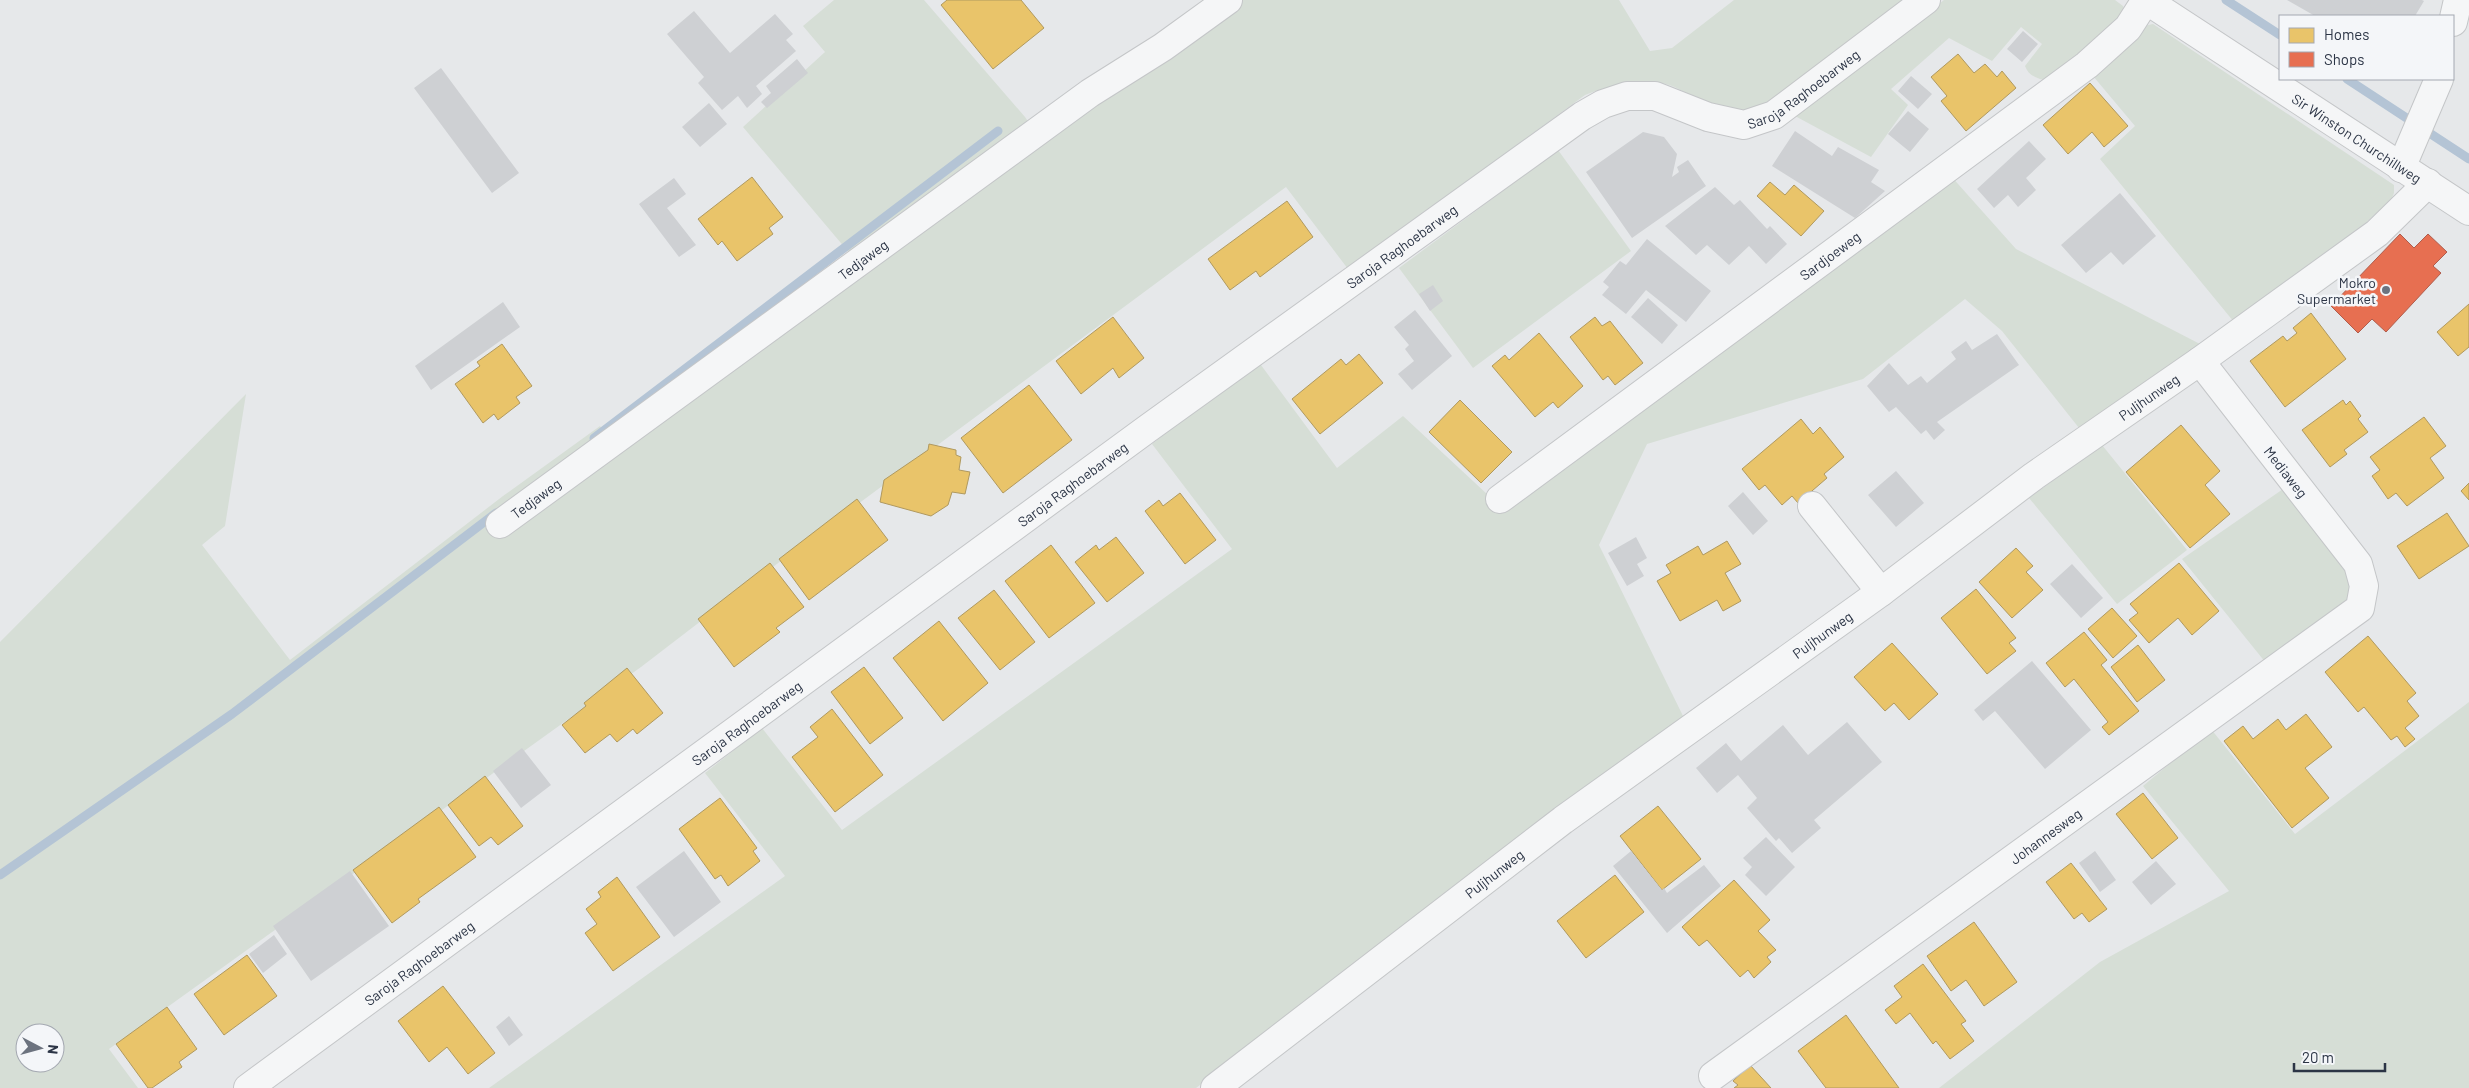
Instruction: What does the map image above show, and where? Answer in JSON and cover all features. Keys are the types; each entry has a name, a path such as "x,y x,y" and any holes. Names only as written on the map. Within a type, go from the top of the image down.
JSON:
{"street":[{"name":"Tedjaweg","path":"500,524 1082,99 1163,47 1228,0"},
{"name":"Saroja Raghoebarweg","path":"248,1088 1147,429 1582,116 1603,104 1627,96 1655,96 1708,117 1744,125 1774,116 1926,0"},
{"name":"Sir Winston Churchillweg","path":"2146,0 2469,211"},
{"name":"Sardjoeweg","path":"1500,498 2087,64 2128,28 2146,0"},
{"path":"2454,18 2458,0"},
{"path":"2401,168 2437,87"},
{"name":"Puljhunweg","path":"1215,1088 1563,820 1881,592 2034,476 2200,361 2377,232 2428,183"},
{"name":"Mediaweg","path":"2200,361 2358,564 2364,586"},
{"path":"1812,506 1881,592"},
{"name":"Johannesweg","path":"1713,1076 2360,608 2364,586"}],"shaded area":[{"path":"834,0 924,0 1025,117 1041,141 1239,0 1619,0 1650,51 1672,48 1734,0 1909,0 1776,100 1754,110 1743,113 1724,111 1714,108 1675,87 1645,81 1625,83 1585,95 1348,269 1286,187 727,601 641,667 109,1049 138,1088 0,1088 0,642 246,394 225,526 202,545 290,660 503,496 600,426 607,436 851,255 743,127 825,52 803,26"},
{"path":"1944,0 2115,0 2123,6 2126,14 2049,81 2035,77 2027,70 2025,66 2042,44 2021,27 1992,61 1949,38 1891,89 1908,105 1871,157 1795,116"},
{"path":"2153,24 2394,185 2394,193 2391,200 2350,237 2234,322 2100,159 2135,126 2088,70 2144,26"},
{"path":"1558,150 1631,251 1473,368 1399,268"},
{"path":"1950,175 2016,249 2200,344 2083,433 2002,331 1965,299 1863,379 1647,444 1599,545 1684,718 1196,1088 489,1088 785,876 705,773 762,728 842,830 1232,549 1152,444 1258,361 1337,468 1403,416 1502,508"},
{"path":"2102,445 2187,550 2117,604 2029,498"},
{"path":"2286,487 2348,566 2351,583 2348,606 2270,668 2182,559"},
{"path":"2469,702 2469,1088 1939,1088 2100,962 2229,891 2143,786 2211,729 2295,834"}],"building: Homes":[{"path":"947,0 1021,0 1044,28 993,69 941,5"},
{"path":"1958,54 1974,73 1985,64 1997,77 2002,71 2016,88 1966,131 1941,101 1947,96 1931,77"},
{"path":"2090,83 2128,126 2104,147 2092,132 2068,154 2043,125"},
{"path":"752,177 783,217 769,228 773,234 737,261 722,241 718,245 698,219"},
{"path":"1770,182 1785,195 1794,185 1824,211 1801,236 1757,196"},
{"path":"1287,201 1313,237 1260,277 1256,271 1230,290 1208,259"},
{"path":"2469,304 2469,347 2458,356 2437,332"},
{"path":"2311,313 2346,359 2285,407 2250,361 2283,336 2287,341 2297,333 2293,328"},
{"path":"1113,317 1144,358 1119,378 1113,368 1081,394 1056,361"},
{"path":"1595,317 1602,326 1610,321 1643,363 1615,385 1608,376 1603,380 1570,337"},
{"path":"1539,333 1583,386 1558,408 1553,402 1535,417 1492,366 1505,355 1509,360"},
{"path":"502,344 532,386 516,397 520,403 498,420 494,414 483,423 455,384 480,366 477,362"},
{"path":"1359,354 1383,383 1320,434 1292,399 1341,359 1346,365"},
{"path":"1029,385 1072,440 1003,493 961,438"},
{"path":"1460,400 1512,452 1481,483 1429,432"},
{"path":"2343,400 2346,405 2350,401 2361,416 2358,419 2368,432 2344,450 2347,454 2330,467 2302,430"},
{"path":"2424,417 2446,446 2430,458 2444,478 2407,506 2396,493 2388,499 2372,476 2380,470 2370,457"},
{"path":"1801,419 1813,434 1820,427 1844,457 1824,474 1827,478 1798,503 1792,496 1782,505 1765,485 1759,490 1742,469"},
{"path":"2181,425 2220,471 2205,485 2230,514 2190,548 2126,472"},
{"path":"929,444 956,450 956,455 961,457 959,470 970,472 965,494 952,492 948,505 931,516 880,502 884,480 928,450"},
{"path":"2469,483 2469,500 2461,491"},
{"path":"1180,493 1216,540 1185,564 1145,511 1159,500 1163,506"},
{"path":"857,499 888,540 809,600 779,559"},
{"path":"2447,513 2469,546 2419,579 2397,546"},
{"path":"1116,537 1144,573 1107,602 1075,562 1096,545 1099,550"},
{"path":"1727,541 1741,564 1725,573 1741,601 1723,611 1717,600 1680,621 1657,581 1671,573 1666,565 1698,546 1703,555"},
{"path":"1051,545 1095,603 1049,638 1005,581"},
{"path":"2016,548 2033,566 2026,572 2043,590 2012,618 1979,582"},
{"path":"770,563 804,607 776,628 780,632 734,667 698,619"},
{"path":"2179,563 2219,611 2192,635 2178,618 2149,643 2129,620 2138,613 2130,604"},
{"path":"1976,589 2016,638 2009,643 2016,651 1987,674 1941,618"},
{"path":"994,590 1035,642 1000,670 958,618"},
{"path":"2112,608 2137,636 2113,658 2088,629"},
{"path":"939,621 988,683 943,721 893,658"},
{"path":"2084,632 2107,660 2101,665 2139,711 2109,735 2102,727 2108,722 2074,679 2065,687 2046,663"},
{"path":"2368,636 2416,693 2407,701 2419,716 2405,728 2415,739 2405,747 2397,736 2391,740 2364,707 2358,712 2325,672"},
{"path":"1892,643 1938,694 1909,720 1894,703 1885,711 1854,677"},
{"path":"2138,645 2165,680 2137,702 2111,667"},
{"path":"864,667 903,718 870,744 831,692"},
{"path":"627,668 663,713 637,734 633,729 617,742 610,734 585,753 562,725 586,706 584,703"},
{"path":"832,709 883,775 835,812 792,757 818,737 810,727"},
{"path":"2306,714 2332,747 2305,768 2329,798 2292,828 2224,741 2243,726 2253,739 2278,719 2286,730"},
{"path":"485,776 523,826 498,845 491,837 479,846 448,805"},
{"path":"2143,793 2178,838 2152,859 2116,814"},
{"path":"720,798 757,848 753,851 760,861 728,886 721,875 715,879 679,829"},
{"path":"1658,806 1701,859 1662,890 1620,836"},
{"path":"439,807 476,857 418,899 420,902 392,923 353,870"},
{"path":"2071,863 2107,909 2089,922 2082,913 2074,919 2046,882"},
{"path":"1615,875 1644,912 1586,958 1557,921"},
{"path":"617,877 660,937 613,971 585,933 597,924 586,909 601,897 598,892"},
{"path":"1734,880 1770,920 1758,931 1776,950 1767,957 1771,962 1754,978 1748,970 1740,977 1707,940 1699,946 1682,927"},
{"path":"1974,922 2017,982 1984,1006 1966,980 1951,991 1927,956"},
{"path":"247,955 277,996 224,1035 194,994"},
{"path":"1923,964 1966,1021 1961,1024 1974,1041 1950,1059 1936,1041 1933,1044 1910,1013 1896,1024 1885,1010 1902,997 1894,986"},
{"path":"443,986 495,1053 468,1074 447,1047 429,1062 398,1021"},
{"path":"167,1007 197,1049 179,1062 182,1067 152,1088 148,1088 116,1044"},
{"path":"1846,1015 1899,1088 1826,1088 1798,1051"},
{"path":"1750,1065 1771,1088 1734,1088 1738,1085 1733,1081"}],"building: Shops":[{"name":"Mokro Supermarket","path":"2400,234 2414,248 2428,234 2447,252 2433,266 2441,273 2386,332 2372,319 2358,333 2331,306"}],"building: Other":[{"path":"2287,0 2424,1 2416,15 2313,15"},
{"path":"694,11 730,53 775,14 793,34 786,40 796,51 756,86 762,94 747,108 738,96 722,110 698,83 704,77 667,34"},
{"path":"2023,31 2038,44 2022,62 2007,49"},
{"path":"797,59 808,73 767,108 761,102 771,93 766,86"},
{"path":"441,68 519,173 492,193 414,88"},
{"path":"1911,76 1932,94 1918,109 1898,91"},
{"path":"709,103 727,124 700,147 682,127"},
{"path":"1908,111 1929,129 1910,152 1888,134"},
{"path":"1795,131 1832,156 1838,147 1879,170 1871,182 1885,191 1855,218 1772,166"},
{"path":"1643,132 1664,137 1677,154 1672,177 1679,172 1677,167 1688,160 1706,186 1632,238 1586,172"},
{"path":"2029,141 2046,159 2026,178 2036,190 2018,207 2008,195 1994,208 1977,189"},
{"path":"674,178 686,194 667,208 696,245 679,257 639,204"},
{"path":"1715,187 1734,205 1740,200 1767,229 1770,226 1787,244 1766,264 1749,246 1729,265 1707,245 1696,255 1665,226"},
{"path":"2120,193 2156,236 2123,265 2111,252 2086,273 2061,245"},
{"path":"1647,239 1711,291 1686,322 1646,290 1626,314 1602,295 1609,287 1603,282 1620,261 1626,265"},
{"path":"1433,285 1443,301 1430,311 1419,294"},
{"path":"1648,298 1678,325 1662,344 1631,317"},
{"path":"503,302 520,327 431,390 415,366"},
{"path":"1415,310 1452,356 1412,390 1398,374 1414,361 1405,349 1409,345 1394,327"},
{"path":"1997,334 2019,365 1937,422 1945,430 1934,440 1926,430 1921,434 1896,407 1889,412 1867,386 1889,363 1908,385 1921,376 1927,383 1956,359 1951,352 1966,341 1972,350"},
{"path":"1896,471 1924,503 1896,527 1868,495"},
{"path":"1743,492 1768,521 1753,535 1728,506"},
{"path":"1636,537 1647,558 1637,564 1644,576 1627,586 1608,553"},
{"path":"2072,564 2103,598 2081,618 2050,584"},
{"path":"2032,661 2091,730 2045,769 1995,711 1983,721 1974,710"},
{"path":"1847,722 1882,762 1814,820 1821,828 1792,853 1779,838 1776,841 1747,808 1757,798 1738,775 1717,793 1696,768 1726,743 1741,761 1783,725 1808,755"},
{"path":"522,748 551,785 521,808 493,771"},
{"path":"1766,837 1795,867 1766,896 1745,875 1752,867 1743,858"},
{"path":"684,851 721,902 674,937 636,887"},
{"path":"1631,851 1662,890 1664,888 1667,893 1704,865 1721,886 1667,933 1613,866"},
{"path":"2095,851 2116,880 2100,892 2079,863"},
{"path":"2156,861 2176,884 2151,905 2132,882"},
{"path":"350,871 389,926 311,981 273,926"},
{"path":"274,935 287,954 263,973 249,954"},
{"path":"509,1016 523,1035 509,1046 496,1027"}],"waterway":[{"path":"2226,0 2279,34"},
{"path":"2349,80 2469,159"},
{"path":"594,438 998,131"},
{"path":"0,875 232,714 496,513"}],"place":[{"name":"Mokro Supermarket","path":"2386,290"}]}
